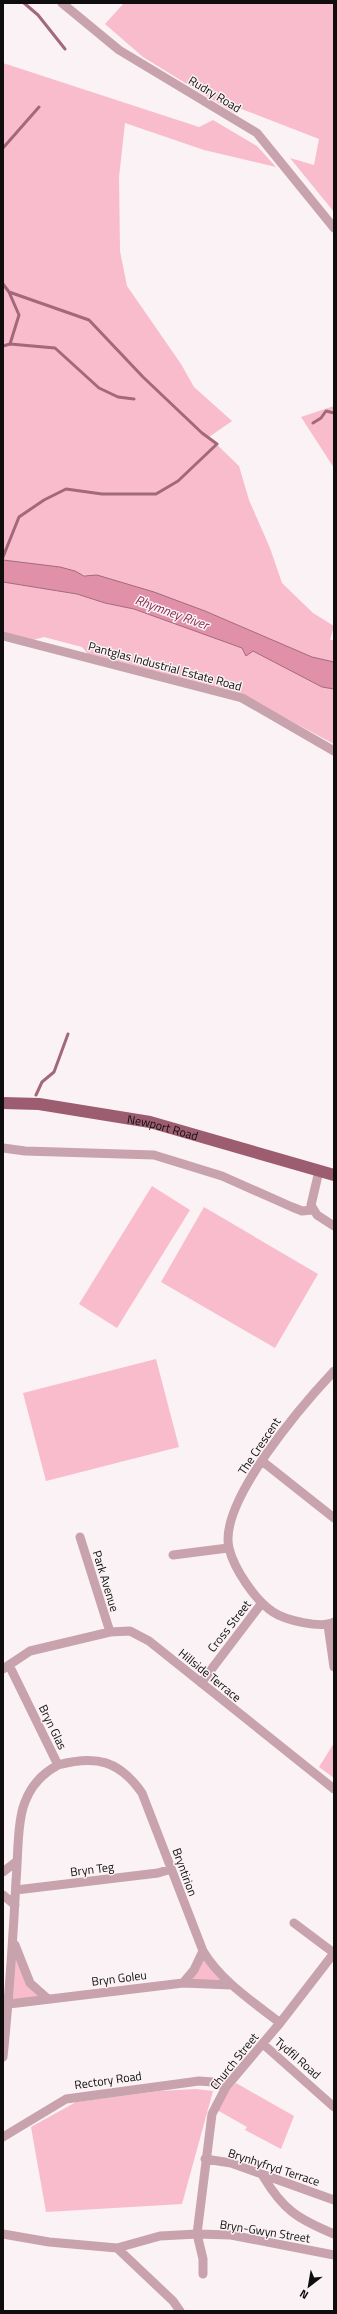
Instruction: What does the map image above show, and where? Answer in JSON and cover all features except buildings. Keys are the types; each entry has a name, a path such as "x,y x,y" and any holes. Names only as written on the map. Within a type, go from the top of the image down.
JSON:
{"main road":[{"name":"Newport Road","path":"3,1103 39,1104 150,1122 334,1175"}],"street":[{"name":"Rudry Road","path":"62,3 119,50 257,133 334,228"},
{"name":"Pantglas Industrial Estate Road","path":"3,636 242,698 334,751"},
{"path":"3,1148 25,1151 154,1155 222,1176 302,1211 312,1210 334,1226"},
{"path":"312,1210 311,1206 319,1170"},
{"name":"The Crescent","path":"228,1548 233,1515 262,1460 301,1407 334,1372"},
{"path":"262,1460 334,1518"},
{"name":"Park Avenue","path":"80,1537 110,1632"},
{"path":"173,1555 228,1548 244,1581 261,1604 277,1614 303,1622 331,1624 334,1666"},
{"name":"Cross Street","path":"201,1683 261,1604"},
{"name":"Hillside Terrace","path":"6,1667 30,1651 54,1644 110,1632 130,1631 149,1641 334,1789"},
{"name":"Bryn Glas","path":"3,2057 9,2004 17,1861 24,1804 34,1785 47,1771 58,1765 6,1667"},
{"name":"Bryntirion","path":"58,1765 78,1760 99,1760 116,1767 132,1779 142,1793 203,1950 210,1962 232,1985 280,2023"},
{"path":"3,1872 17,1861"},
{"name":"Bryn Teg","path":"16,1890 158,1873 171,1869"},
{"path":"3,1895 15,1905"},
{"path":"294,1923 334,1953"},
{"name":"Bryn Glas","path":"13,1941 30,1983 48,1999"},
{"path":"183,1983 194,1970 203,1950"},
{"name":"Church Street","path":"203,2274 203,2259 197,2234 205,2159 212,2114 226,2087 280,2023 334,1953"},
{"name":"Bryn Goleu","path":"9,2004 183,1983 232,1985"},
{"name":"Tydfil Road","path":"263,2044 334,2107"},
{"name":"Rectory Road","path":"3,2137 66,2098 199,2081 212,2082 226,2087"},
{"name":"Brynhyfryd Terrace","path":"205,2159 231,2163 334,2200"},
{"path":"264,2176 284,2205 304,2222 334,2234"},
{"name":"Bryn-Gwyn Street","path":"3,2234 22,2236 49,2242 117,2248 160,2236 197,2234 231,2235 334,2255"},
{"path":"117,2248 173,2301 180,2311"}],"shaded area":[{"path":"124,3 334,3 334,212 290,158 314,165 319,139 239,108 234,113 143,57 105,24"},
{"path":"3,63 199,127 213,120 257,146 276,167 204,150 125,123 119,177 120,251 127,286 181,364 194,387 232,421 209,437 239,466 249,500 270,548 282,583 313,613 334,626 330,640 334,640 334,662 312,657 205,611 97,575 86,575 59,567 3,560"},
{"path":"334,406 334,468 301,417"},
{"path":"3,582 77,594 105,603 134,609 242,648 246,655 253,651 322,687 334,689 334,744 248,698 88,654 82,647 44,637 33,640 3,633"},
{"path":"152,1186 190,1210 117,1328 79,1304"},
{"path":"204,1207 318,1274 275,1348 161,1282"},
{"path":"156,1359 179,1447 46,1481 23,1393"},
{"path":"334,1743 334,1778 319,1767"},
{"path":"13,1941 21,1964 43,1996 9,2004"},
{"path":"203,1951 231,1985 183,1983"},
{"path":"236,2083 294,2116 281,2149 245,2130 247,2127 217,2110 227,2092"},
{"path":"196,2089 213,2091 182,2204 46,2212 31,2127 76,2102 159,2091"}],"water":[{"name":"Rhymney River","path":"3,560 60,567 75,571 84,576 97,575 154,592 205,611 312,657 334,662 334,689 322,687 253,651 246,656 242,648 134,609 105,603 77,594 3,582"}],"waterway":[{"path":"24,3 38,15 65,49"},
{"path":"3,148 39,107"},
{"path":"3,284 9,292"},
{"path":"3,346 10,344 19,315 9,292 89,320 143,377 202,433 217,444 178,481 156,494 102,494 66,489 44,500 19,517 3,557"},
{"path":"10,344 55,348 99,388 118,397 134,399"},
{"path":"313,423 321,418 326,411 334,413"},
{"path":"36,1095 42,1082 54,1072 68,1034"}]}
